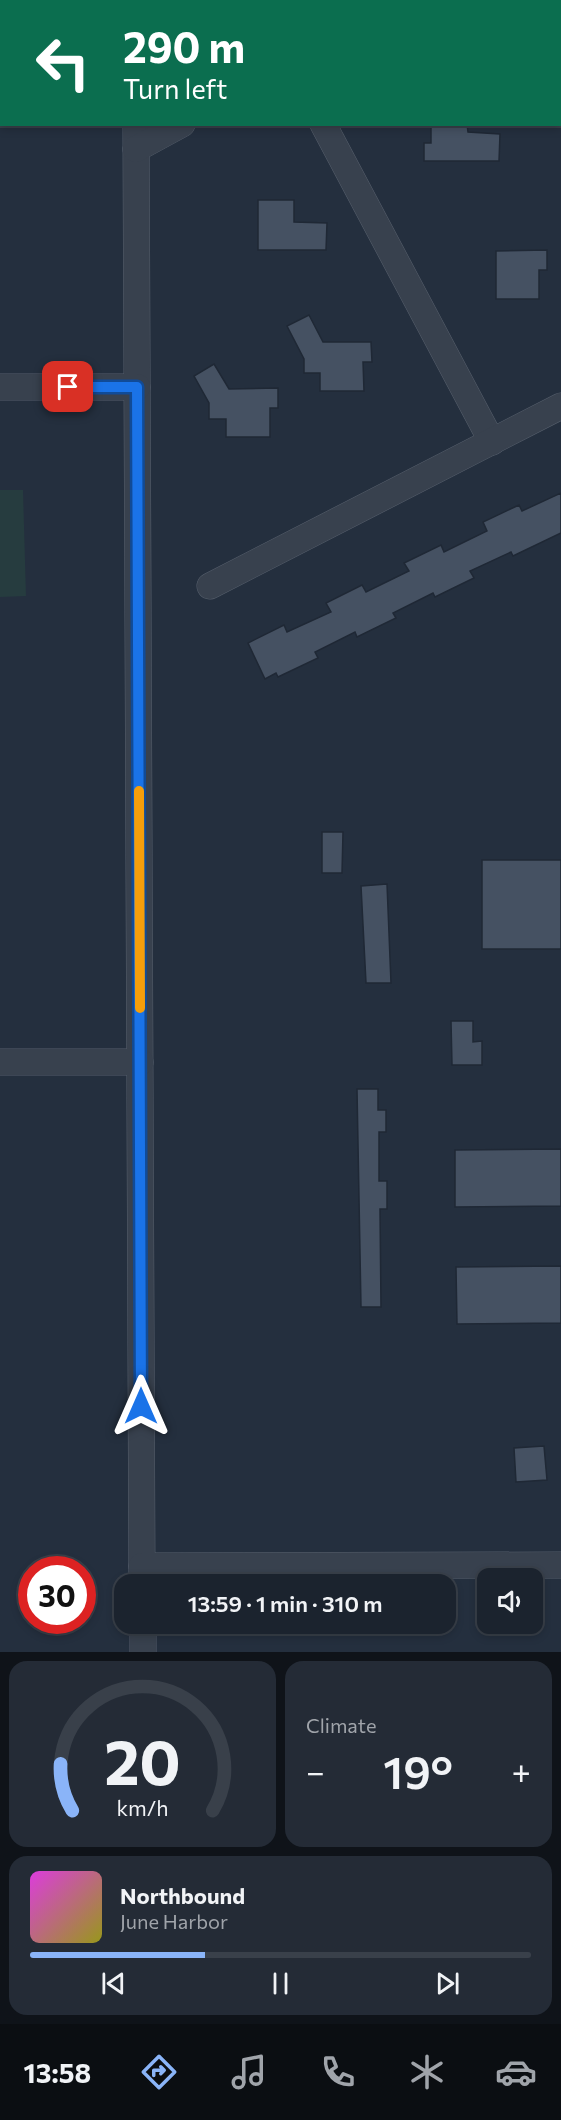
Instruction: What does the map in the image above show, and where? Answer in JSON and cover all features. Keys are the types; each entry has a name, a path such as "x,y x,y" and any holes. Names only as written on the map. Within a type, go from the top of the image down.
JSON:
{"street":[{"path":"142,1574 136,136 174,126"},
{"path":"324,126 492,442"},
{"path":"0,387 137,387"},
{"path":"210,586 561,406"},
{"path":"0,1062 140,1062"},
{"path":"184,1574 561,1565"},
{"path":"142,1634 143,1652"}],"green space":[{"path":"0,490 23,490 26,596 0,597"}],"building":[{"path":"431,126 467,126 468,132 500,134 499,161 424,161 424,143 431,143"},
{"path":"258,200 294,200 294,222 327,223 326,250 258,250"},
{"path":"547,250 547,270 539,270 539,299 496,299 496,251"},
{"path":"309,315 323,342 371,342 372,362 363,362 364,391 320,391 320,373 304,373 304,359 287,326"},
{"path":"214,364 229,389 278,388 278,408 270,408 270,437 226,437 226,419 209,419 209,403 194,376"},
{"path":"561,493 561,533 513,556 511,552 470,571 474,578 435,597 433,593 393,613 396,618 357,637 355,632 315,652 318,658 278,677 276,673 265,679 248,643 284,625 287,632 331,612 326,603 362,585 366,592 409,571 404,563 441,545 444,552 487,531 483,522 519,505 522,511"},
{"path":"322,832 343,832 342,873 322,873"},
{"path":"482,860 561,860 561,949 482,949"},
{"path":"387,884 391,983 366,983 361,886"},
{"path":"451,1021 473,1021 473,1042 482,1041 482,1065 452,1065"},
{"path":"357,1089 378,1089 378,1110 386,1110 386,1132 379,1132 379,1181 387,1181 387,1209 380,1209 381,1307 361,1307"},
{"path":"561,1149 561,1206 455,1207 455,1150"},
{"path":"561,1266 561,1323 457,1324 456,1267"},
{"path":"544,1446 547,1480 516,1482 514,1448"}],"slow traffic":[{"path":"139,791 140,1008"}],"route":[{"path":"68,387 137,387 141,1406"}]}
